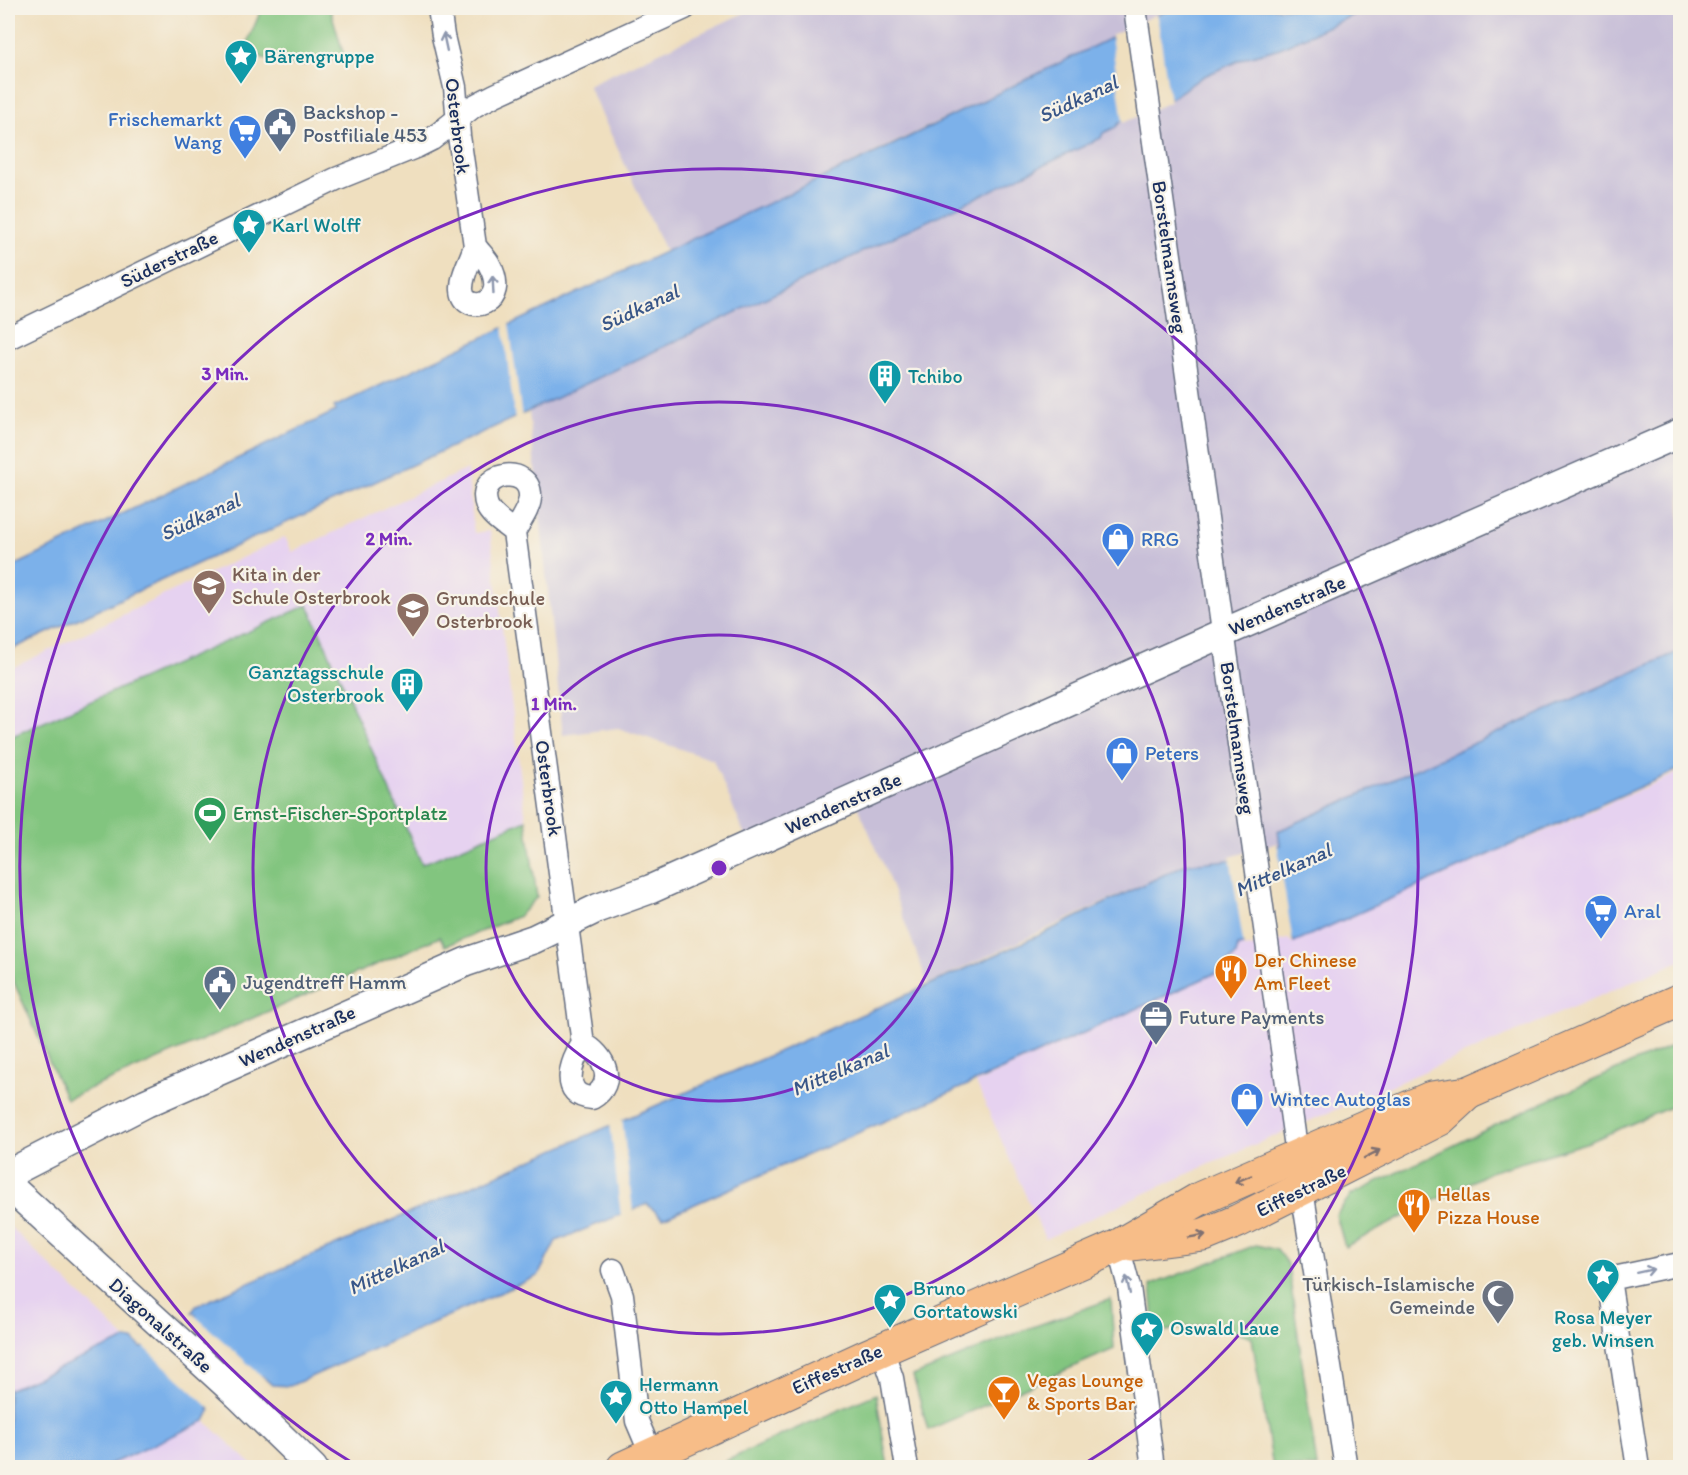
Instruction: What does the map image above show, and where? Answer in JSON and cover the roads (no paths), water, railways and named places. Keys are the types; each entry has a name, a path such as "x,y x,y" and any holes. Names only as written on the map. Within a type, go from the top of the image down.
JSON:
{"main road":[{"name":"Eiffestraße","path":"637,1461 882,1349 1118,1246 1201,1198 1431,1098 1468,1093 1680,1000"},
{"name":"Eiffestraße","path":"1118,1246 1204,1235 1302,1190 1440,1119 1468,1093"}],"street":[{"name":"Osterbrook","path":"439,8 455,87 457,118 475,246"},
{"name":"Süderstraße","path":"8,338 336,179 418,146 432,139 457,118 495,95 685,8"},
{"name":"Borstelmannsweg","path":"1136,15 1297,1156 1346,1467"},
{"name":"Wendenstraße","path":"8,1174 146,1103 466,962 534,939 598,908 651,889 1223,633 1680,433"},
{"name":"Osterbrook","path":"514,532 582,1044"},
{"name":"Diagonalstraße","path":"8,1185 238,1395 313,1467"},
{"path":"1118,1246 1129,1287 1153,1467"},
{"path":"1638,1467 1609,1279 1680,1264"},
{"path":"613,1270 622,1294 637,1422 637,1461"},
{"path":"882,1349 892,1378 907,1467"}],"water":[{"name":"Südkanal","path":"1172,8 1369,8 1280,48 1247,57 1202,77 1170,99 1120,122 1116,127 1103,133 1101,138 529,411 8,651 8,569 336,411 334,407 884,149"},
{"name":"Mittelkanal","path":"1680,651 1680,769 1294,942 1290,936 1238,946 1236,955 1218,972 1004,1069 663,1218 647,1204 556,1241 538,1276 290,1386 272,1385 262,1376 208,1409 210,1411 205,1421 102,1468 8,1467 8,1390 126,1339 133,1340 142,1348 196,1315 192,1312 196,1306 967,968 1186,864 1230,860 1280,845 1278,831"}],"place":[{"name":"Bärengruppe","path":"241,85"},
{"name":"Backshop - Postfiliale 453","path":"280,153"},
{"name":"Frischemarkt Wang","path":"245,160"},
{"name":"Karl Wolff","path":"249,254"},
{"name":"Tchibo","path":"885,405"},
{"name":"RRG","path":"1118,568"},
{"name":"Kita in der Schule Osterbrook","path":"209,615"},
{"name":"Grundschule Osterbrook","path":"413,638"},
{"name":"Ganztagsschule Osterbrook","path":"407,713"},
{"name":"Peters","path":"1122,782"},
{"name":"Ernst-Fischer-Sportplatz","path":"210,842"},
{"name":"Aral","path":"1601,940"},
{"name":"Der Chinese Am Fleet","path":"1231,1000"},
{"name":"Jugendtreff Hamm","path":"220,1011"},
{"name":"Future Payments","path":"1156,1046"},
{"name":"Wintec Autoglas","path":"1247,1128"},
{"name":"Hellas Pizza House","path":"1414,1234"},
{"name":"Rosa Meyer geb. Winsen","path":"1603,1304"},
{"name":"Türkisch-Islamische Gemeinde","path":"1498,1325"},
{"name":"Bruno Gortatowski","path":"890,1329"},
{"name":"Oswald Laue","path":"1147,1357"},
{"name":"Vegas Lounge & Sports Bar","path":"1004,1421"},
{"name":"Hermann Otto Hampel","path":"616,1425"}]}
